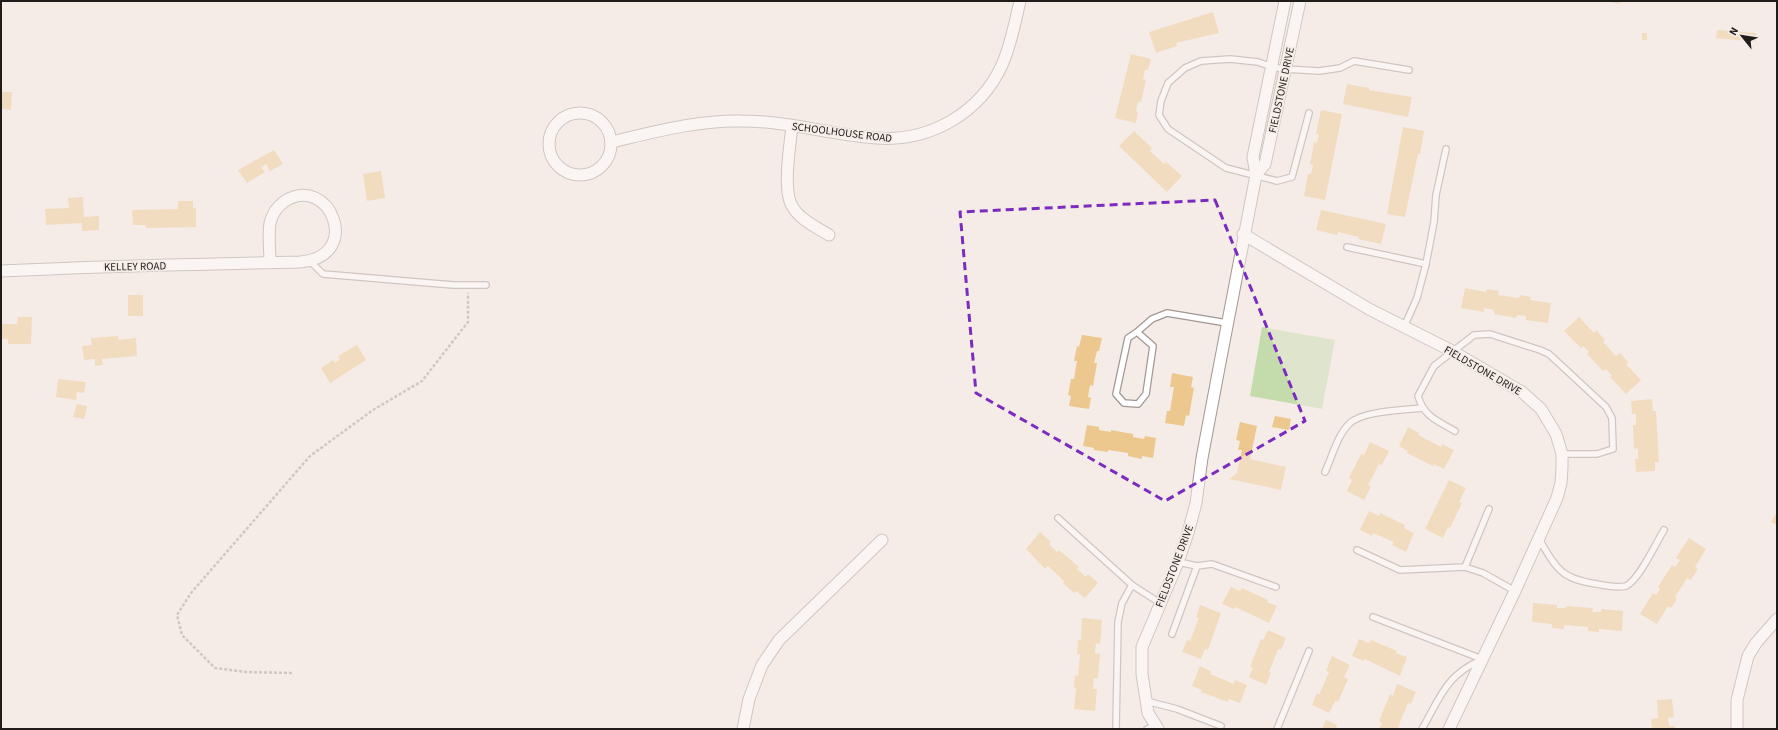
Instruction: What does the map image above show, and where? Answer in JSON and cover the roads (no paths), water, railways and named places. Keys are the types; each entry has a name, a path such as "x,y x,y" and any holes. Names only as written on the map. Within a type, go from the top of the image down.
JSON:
{"street":[{"name":"SCHOOLHOUSE ROAD","path":"611,142 676,128 717,122 742,121 792,126 876,138 899,139 924,133 948,124 971,107 990,87 1002,64 1020,1"},
{"name":"FIELDSTONE DRIVE","path":"1153,728 1148,713 1142,674 1142,647 1178,562 1196,504 1202,458 1243,234 1256,175 1253,157 1285,1"},
{"name":"FIELDSTONE DRIVE","path":"1256,175 1265,164 1300,1"},
{"path":"580,113 595,116 603,123 609,132 611,142 608,156 599,168 590,173 581,175 571,174 562,169 555,162 550,153 549,143 551,132 556,124 564,117 580,113"},
{"path":"792,126 787,187 791,204 804,219 829,235"},
{"name":"KELLEY ROAD","path":"1,271 133,265 270,263 310,261 320,257 329,249 334,240 336,229 334,218 329,209 321,201 312,197 301,196 290,198 281,204 274,212 270,223 270,263"},
{"name":"FIELDSTONE DRIVE","path":"1243,234 1363,305 1452,351 1522,392 1541,409 1556,434 1562,454 1561,483 1539,539 1450,729"},
{"path":"743,729 749,699 759,672 779,640 882,540"},
{"path":"1737,729 1737,700 1748,656 1756,643 1777,619"}],"lane":[{"path":"1309,113 1292,177 1276,180 1226,168 1168,129 1159,115 1161,101 1168,83 1185,68 1201,61 1230,59 1258,62 1272,67 1285,69 1319,71 1340,68 1354,61 1409,70"},
{"path":"1404,327 1417,298 1426,264 1434,222 1436,195 1446,149"},
{"path":"1347,247 1426,264"},
{"path":"310,261 323,274 468,285 486,285"},
{"path":"1137,332 1153,346 1146,394 1138,404 1124,403 1116,394 1128,338 1152,319 1167,313 1227,323"},
{"path":"1455,431 1431,417 1422,408 1418,396 1434,366 1474,335 1490,334 1549,354 1606,407 1612,418 1613,450 1597,454 1562,454"},
{"path":"1325,472 1340,438 1349,424 1364,416 1390,411 1422,408"},
{"path":"1465,567 1489,509"},
{"path":"1058,518 1132,585 1160,603"},
{"path":"1539,539 1552,560 1564,575 1580,582 1613,587 1626,586 1636,578 1664,530"},
{"path":"1357,550 1400,570 1465,567 1483,573 1515,591"},
{"path":"1178,562 1197,566 1212,564 1276,587"},
{"path":"1172,634 1197,566"},
{"path":"1116,729 1118,622 1122,603 1132,585"},
{"path":"1373,617 1483,660"},
{"path":"1277,729 1309,651"},
{"path":"1422,729 1449,682 1466,667 1483,660"},
{"path":"1146,701 1177,709 1221,726"}]}
